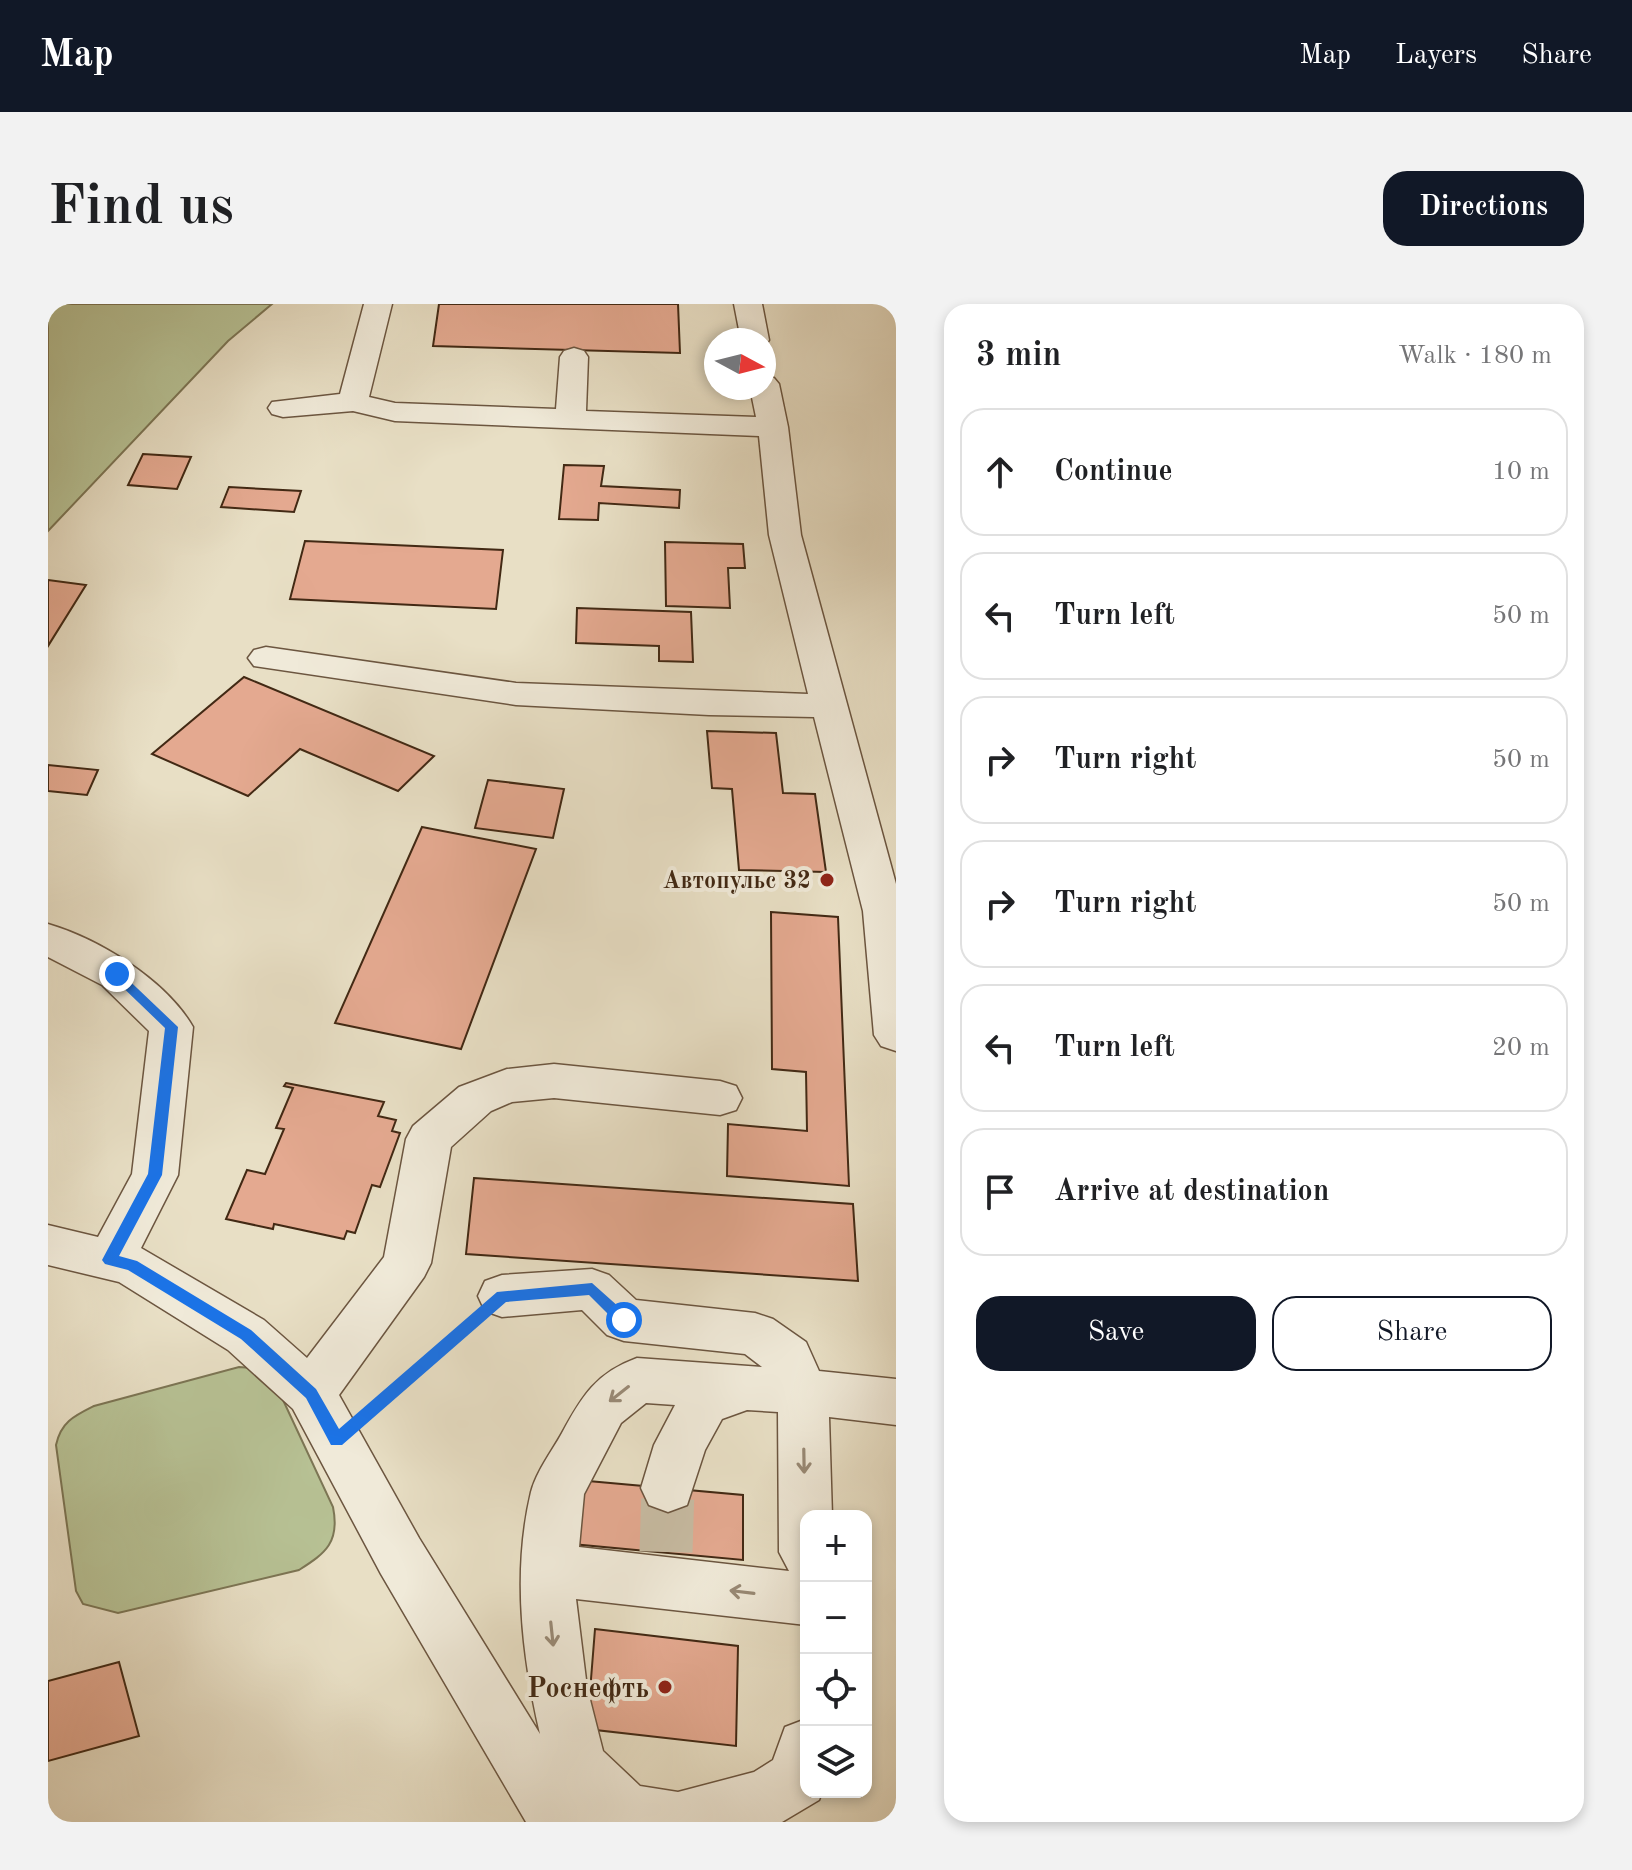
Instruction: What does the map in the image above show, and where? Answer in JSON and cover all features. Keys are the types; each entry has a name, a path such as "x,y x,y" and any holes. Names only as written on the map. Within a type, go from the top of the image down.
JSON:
{"street":[{"path":"353,402 378,304"},
{"path":"748,304 753,328"},
{"path":"571,419 574,357"},
{"path":"767,400 785,535 883,911 896,1035"},
{"path":"283,408 353,402 395,412 773,427"},
{"path":"266,658 516,694 709,704 831,706"},
{"path":"48,939 117,974 171,1027 155,1175 110,1260"},
{"path":"311,1393 407,1263 429,1139 475,1099 507,1086 554,1081 720,1098"},
{"path":"48,1245 132,1265 246,1335 311,1393 400,1556 560,1822"},
{"path":"502,1296 592,1289 624,1320 755,1334 788,1357 803,1392 805,1510"},
{"path":"800,1771 798,1779 765,1799 677,1822 626,1814 578,1768 558,1688 547,1587 558,1491 603,1407 637,1380 896,1402"},
{"path":"668,1488 680,1445 704,1403 747,1388"},
{"path":"549,1570 665,1567 800,1598"}],"path":[{"path":"337,1440 502,1296"}],"green space":[{"path":"48,304 272,304 228,341 48,531"},
{"path":"239,1367 252,1368 276,1385 333,1507 334,1529 329,1545 299,1570 118,1613 83,1604 76,1591 56,1445 61,1431 75,1417 94,1406"}],"building":[{"path":"439,304 678,304 680,353 433,346"},
{"path":"143,454 191,457 177,489 128,485"},
{"path":"564,465 604,466 601,486 680,490 679,508 599,503 598,520 559,519"},
{"path":"229,487 301,491 294,512 221,507"},
{"path":"305,541 503,550 496,609 290,599"},
{"path":"665,542 743,544 745,568 728,568 730,608 666,606"},
{"path":"48,580 86,585 48,646"},
{"path":"577,608 691,612 693,662 659,661 659,646 576,643"},
{"path":"244,677 434,756 398,791 300,749 248,796 152,754"},
{"path":"707,731 776,733 783,793 815,794 826,872 739,870 732,789 712,788"},
{"path":"48,765 98,770 87,795 48,791"},
{"path":"488,780 564,789 553,838 475,828"},
{"path":"422,827 536,849 461,1049 335,1023"},
{"path":"771,912 838,917 849,1186 727,1176 728,1124 807,1131 806,1072 772,1069"},
{"path":"286,1083 384,1102 378,1116 396,1120 392,1131 400,1133 380,1187 372,1185 355,1233 347,1231 344,1239 274,1224 273,1229 226,1219 247,1170 265,1174 284,1129 276,1128 293,1088 284,1086"},
{"path":"474,1178 853,1204 858,1281 466,1254"},
{"path":"577,1480 743,1495 743,1560 572,1544"},
{"path":"595,1629 738,1646 736,1746 587,1729"},
{"path":"119,1662 139,1736 48,1761 48,1681"}],"tunnel":[{"path":"666,1552 668,1488"}],"place":[{"name":"Автопульс 32","path":"827,880"},
{"name":"Роснефть","path":"665,1687"}],"route":[{"path":"117,974 171,1027 155,1175 110,1260 132,1265 246,1335 311,1393 337,1440 502,1296 592,1289 624,1320"}]}
